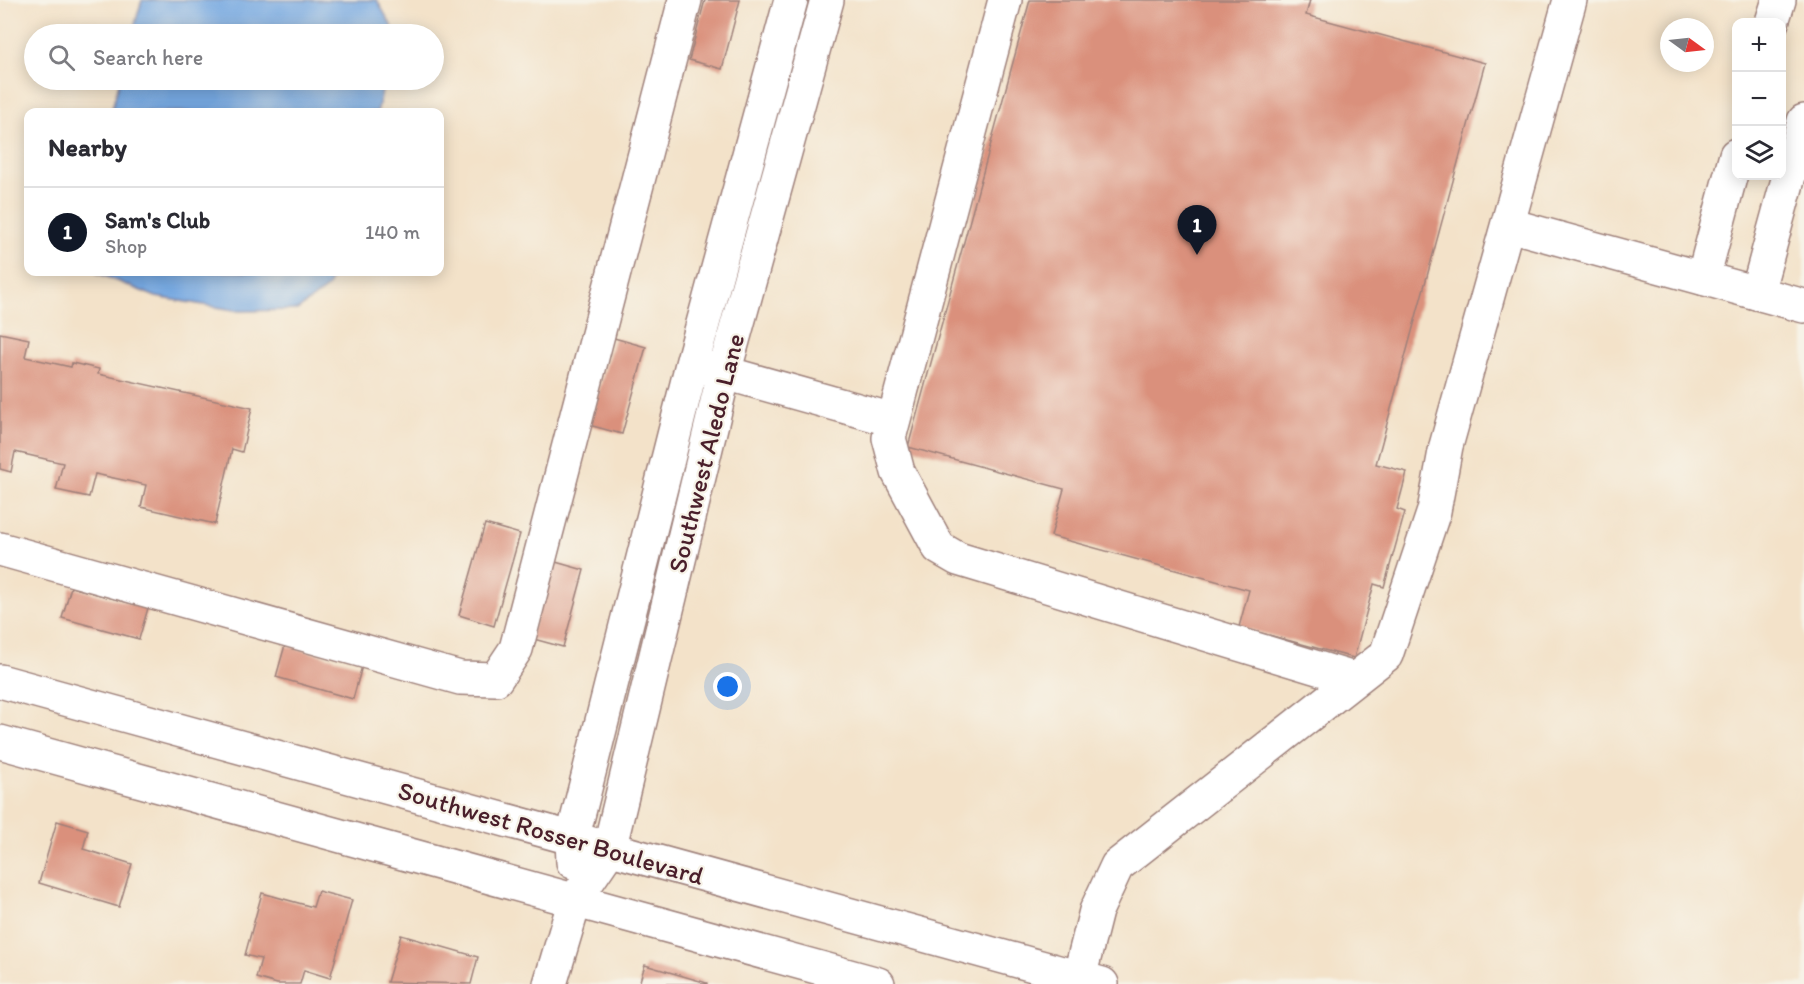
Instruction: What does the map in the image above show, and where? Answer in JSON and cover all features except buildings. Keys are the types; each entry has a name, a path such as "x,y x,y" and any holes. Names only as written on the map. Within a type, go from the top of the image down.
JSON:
{"street":[{"path":"0,549 460,678 496,680 516,649 685,0"},
{"name":"Southwest Aledo Lane","path":"575,900 572,840 692,364 790,0"},
{"name":"Southwest Aledo Lane","path":"550,984 575,900 609,850 724,373 827,0"},
{"path":"1005,0 893,420 889,438 897,472 939,548 958,559 1354,679"},
{"path":"1091,981 1096,910 1117,866 1386,655 1434,511 1446,446 1570,0"},
{"path":"1773,18 1779,0"},
{"path":"1757,293 1804,121"},
{"path":"1703,278 1732,173"},
{"path":"1509,225 1804,306"},
{"path":"692,364 893,420"},
{"name":"Southwest Rosser Boulevard","path":"0,681 1091,981"},
{"path":"0,741 878,984"}],"water":[{"path":"142,0 377,0 390,24 135,24"},
{"path":"117,90 382,90 378,108 112,108"},
{"path":"105,276 332,276 328,287 297,310 240,311 156,297"}],"place":[{"name":"Sam's Club","path":"1197,255"}]}
